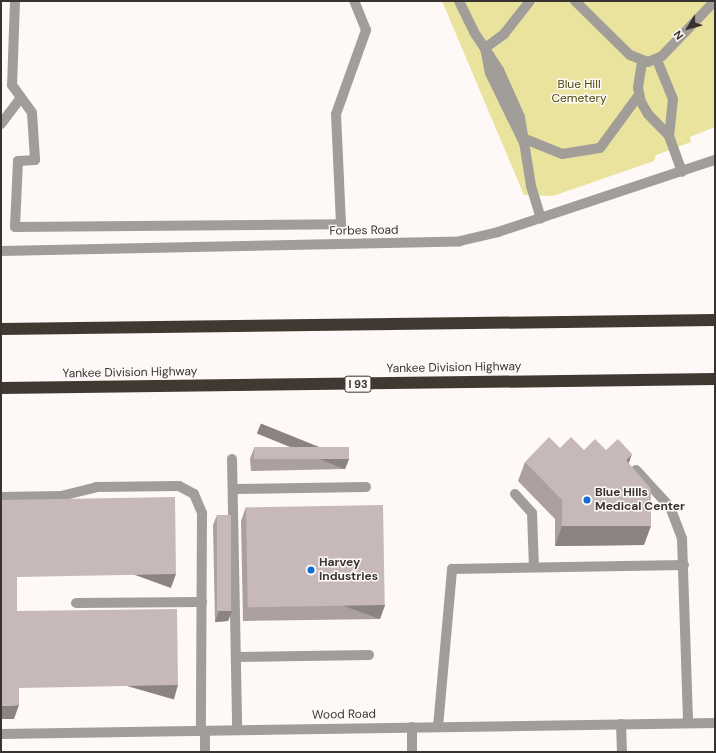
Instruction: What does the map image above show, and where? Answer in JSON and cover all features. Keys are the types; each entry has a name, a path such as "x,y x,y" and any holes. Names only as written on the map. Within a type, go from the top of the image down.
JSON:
{"highway":[{"path":"1,329 715,320"},
{"name":"Yankee Division Highway","path":"1,388 715,379"}],"street":[{"path":"15,1 12,85 33,118 35,160 18,161 15,227 341,224 336,114 366,30 354,1"},
{"path":"459,1 485,48 490,73 510,122 525,143 531,186 541,218"},
{"path":"485,48 504,34 530,1"},
{"path":"575,1 630,55 642,62 657,60 715,1"},
{"path":"657,60 674,105 669,136"},
{"path":"642,62 639,95 648,114 669,136 682,172"},
{"path":"525,143 562,154 600,148 639,95"},
{"path":"1,124 20,99"},
{"name":"Forbes Road","path":"1,251 437,242 485,236 715,160"},
{"path":"232,459 237,730"},
{"path":"636,470 674,515 682,539 688,723"},
{"path":"1,497 61,496 96,487 179,486 188,489 202,510 203,731 205,752"},
{"path":"233,489 366,487"},
{"path":"515,494 532,513 534,567"},
{"path":"438,727 452,568 684,565"},
{"path":"76,603 202,602"},
{"path":"236,657 370,655"},
{"name":"Wood Road","path":"1,734 715,723"},
{"path":"621,724 622,752"},
{"path":"412,727 412,752"}],"green space":[{"name":"Blue Hill Cemetery","path":"442,1 715,1 715,127 690,137 691,142 656,155 654,161 553,196 524,195"}],"building":[{"name":"Blue Hills Medical Center","path":"549,437 560,448 571,437 584,450 595,439 606,450 618,439 632,454 626,460 651,489 651,526 562,526 562,500 525,462"},
{"path":"254,447 349,447 349,459 254,459"},
{"path":"175,497 176,574 17,577 17,611 177,609 178,685 19,688 19,705 1,706 1,500"},
{"name":"Harvey Industries","path":"383,505 385,605 248,607 246,507"},
{"path":"217,515 231,515 231,611 217,611"}],"place":[{"name":"Blue Hills Medical Center","path":"587,500"},
{"name":"Harvey Industries","path":"311,570"}]}
